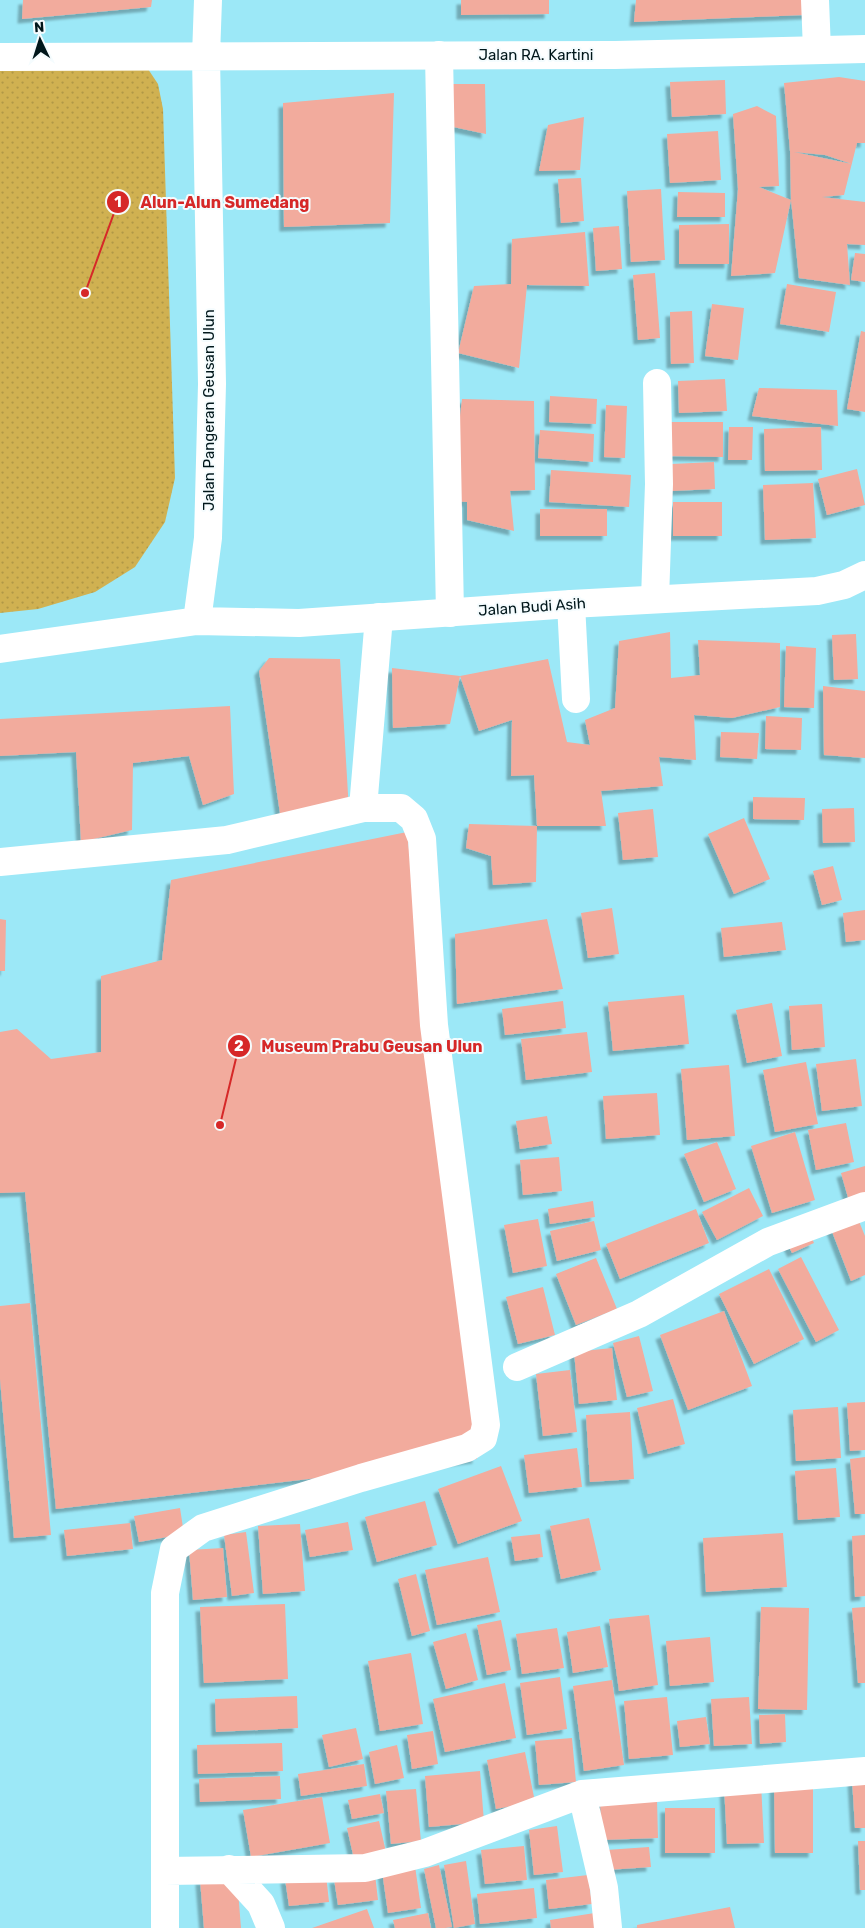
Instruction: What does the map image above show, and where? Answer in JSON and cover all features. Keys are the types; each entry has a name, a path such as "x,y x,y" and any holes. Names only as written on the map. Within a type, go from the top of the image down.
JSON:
{"street":[{"name":"Jalan Pangeran Geusan Ulun","path":"197,621 208,538 212,384 206,56 208,0"},
{"path":"815,0 817,50"},
{"name":"Jalan RA. Kartini","path":"0,57 439,55 865,49"},
{"path":"439,55 450,613"},
{"path":"656,599 659,484 657,383"},
{"name":"Jalan Budi Asih","path":"197,621 299,623 571,604 817,591 844,585 865,575"},
{"path":"571,604 576,700"},
{"path":"363,808 380,617"},
{"path":"0,649 197,621"},
{"path":"0,862 227,840 363,808 400,808 414,819 422,839 434,1025 486,1425 484,1438 467,1448 360,1478 203,1528 174,1549 166,1593 166,1928"},
{"path":"517,1367 639,1314 768,1242 865,1206"},
{"path":"165,1871 365,1868 425,1853 582,1794 865,1771"},
{"path":"582,1794 604,1888 608,1928"},
{"path":"229,1869 261,1904 270,1928"}],"shaded area":[{"path":"0,63 148,69 158,84 163,109 175,478 165,522 135,567 95,592 38,609 0,613"}],"building":[{"path":"23,0 152,0 151,7 22,19"},
{"path":"461,0 549,0 549,14 461,15"},
{"path":"636,0 828,0 828,14 634,22"},
{"path":"839,77 865,81 865,143 857,143 852,164 844,195 822,197 865,202 865,245 847,244 850,285 799,278 791,200 790,151 784,83","holes":["794,152 825,155 852,164"]},
{"path":"725,80 726,114 672,117 670,82"},
{"path":"443,84 485,84 486,134 444,125"},
{"path":"394,93 390,223 284,227 283,103"},
{"path":"757,106 776,116 779,186 759,187 791,200 775,273 731,276 738,189 733,114"},
{"path":"584,117 580,170 539,171 548,125"},
{"path":"718,131 721,180 670,183 667,134"},
{"path":"581,178 584,221 561,223 558,179"},
{"path":"661,189 665,260 631,262 627,191"},
{"path":"678,192 725,193 725,217 677,217"},
{"path":"729,224 729,264 679,264 679,225"},
{"path":"619,226 622,269 596,271 593,228"},
{"path":"585,232 589,286 527,285 519,368 458,353 474,286 511,284 512,239"},
{"path":"855,253 865,254 865,282 851,280"},
{"path":"655,273 660,338 638,340 633,275"},
{"path":"787,284 836,292 829,332 780,324"},
{"path":"712,304 744,308 738,360 705,356"},
{"path":"692,311 694,363 671,364 670,312"},
{"path":"861,331 865,332 865,412 847,409"},
{"path":"725,379 727,411 679,413 678,381"},
{"path":"759,388 837,390 838,426 752,416"},
{"path":"550,396 597,399 596,424 549,422"},
{"path":"462,399 534,401 535,490 510,491 514,531 467,520 467,502 450,501"},
{"path":"606,405 627,406 625,458 604,457"},
{"path":"667,422 723,422 723,457 666,456"},
{"path":"729,427 753,427 752,460 728,460"},
{"path":"821,427 822,470 765,471 764,429"},
{"path":"540,430 594,434 593,462 538,458"},
{"path":"714,462 715,489 672,491 671,464"},
{"path":"857,469 865,505 827,515 818,479"},
{"path":"551,470 631,475 629,507 549,502"},
{"path":"813,483 816,538 765,540 763,485"},
{"path":"673,502 722,502 722,536 673,536"},
{"path":"540,509 607,509 607,536 540,536"},
{"path":"670,632 671,678 700,675 698,640 780,643 780,707 732,718 694,715 696,760 659,757 663,786 601,791 606,826 537,826 534,775 511,776 512,720 479,731 460,676 548,659 567,742 590,745 585,720 615,708 619,641"},
{"path":"856,634 858,679 834,680 832,635"},
{"path":"786,646 816,648 814,708 784,707"},
{"path":"269,658 340,659 349,811 282,827 259,671"},
{"path":"392,668 460,676 450,724 393,728"},
{"path":"823,686 865,691 865,758 824,755"},
{"path":"230,706 234,794 203,805 189,756 133,763 132,830 81,842 76,752 0,756 0,719"},
{"path":"766,716 802,718 801,750 765,749"},
{"path":"721,732 759,733 757,759 720,757"},
{"path":"753,797 805,798 804,820 753,819"},
{"path":"854,808 855,842 823,843 822,809"},
{"path":"653,809 658,857 623,860 618,813"},
{"path":"744,818 770,879 734,894 708,834"},
{"path":"469,824 537,826 536,882 493,885 491,856 466,848"},
{"path":"407,832 477,1459 56,1509 25,1192 0,1193 0,1032 17,1029 51,1059 101,1052 101,976 162,960 171,880"},
{"path":"833,866 842,900 822,905 813,871"},
{"path":"612,908 619,954 588,958 581,913"},
{"path":"865,910 865,940 846,942 843,913"},
{"path":"0,919 6,920 5,971 0,971"},
{"path":"547,919 563,989 457,1004 455,934"},
{"path":"782,922 786,950 724,957 721,928"},
{"path":"684,995 689,1044 613,1051 608,1002"},
{"path":"563,1001 566,1028 505,1035 502,1009"},
{"path":"772,1003 782,1056 747,1063 736,1010"},
{"path":"822,1004 825,1047 792,1050 789,1006"},
{"path":"587,1032 592,1072 526,1080 521,1039"},
{"path":"856,1059 862,1106 822,1111 816,1064"},
{"path":"806,1062 818,1124 775,1132 763,1070"},
{"path":"729,1065 735,1136 687,1140 681,1069"},
{"path":"657,1093 660,1135 606,1139 603,1096"},
{"path":"547,1116 552,1144 520,1149 516,1121"},
{"path":"846,1123 854,1162 816,1170 808,1130"},
{"path":"795,1132 815,1200 772,1213 751,1146"},
{"path":"717,1142 736,1189 704,1202 684,1154"},
{"path":"559,1157 562,1191 523,1195 520,1160"},
{"path":"865,1166 865,1196 849,1201 841,1173"},
{"path":"749,1188 763,1216 717,1240 702,1212"},
{"path":"593,1201 595,1217 550,1224 548,1209"},
{"path":"696,1209 709,1243 620,1279 606,1244"},
{"path":"538,1219 547,1266 513,1273 504,1225"},
{"path":"858,1219 865,1236 865,1275 851,1281 831,1229"},
{"path":"594,1221 601,1250 557,1261 550,1231"},
{"path":"808,1230 814,1243 792,1253 786,1241"},
{"path":"801,1257 839,1330 816,1342 778,1269"},
{"path":"596,1258 617,1309 576,1325 556,1274"},
{"path":"769,1269 804,1339 754,1364 719,1294"},
{"path":"543,1287 555,1335 518,1344 506,1297"},
{"path":"30,1303 51,1535 14,1538 0,1379 0,1306"},
{"path":"724,1311 752,1386 688,1410 660,1335"},
{"path":"639,1336 653,1391 627,1397 613,1343"},
{"path":"612,1348 617,1400 579,1404 574,1352"},
{"path":"570,1370 577,1432 543,1436 536,1374"},
{"path":"673,1399 685,1444 648,1454 637,1408"},
{"path":"865,1402 865,1450 850,1451 847,1403"},
{"path":"838,1407 841,1458 796,1461 793,1410"},
{"path":"630,1412 634,1479 590,1482 586,1415"},
{"path":"577,1448 582,1487 529,1493 524,1455"},
{"path":"865,1457 865,1514 855,1514 850,1459"},
{"path":"501,1466 522,1521 458,1544 438,1489"},
{"path":"836,1468 840,1517 798,1520 795,1471"},
{"path":"425,1501 437,1545 377,1562 365,1517"},
{"path":"180,1508 184,1534 139,1542 134,1516"},
{"path":"589,1518 601,1570 561,1579 550,1526"},
{"path":"348,1522 353,1550 310,1557 305,1530"},
{"path":"130,1523 133,1549 67,1556 64,1530"},
{"path":"300,1524 305,1591 263,1594 258,1526"},
{"path":"246,1532 254,1593 232,1596 224,1535"},
{"path":"783,1533 787,1587 706,1592 703,1538"},
{"path":"540,1534 543,1557 515,1561 511,1537"},
{"path":"865,1535 865,1596 855,1597 852,1536"},
{"path":"223,1548 227,1597 193,1600 189,1550"},
{"path":"488,1557 500,1612 437,1625 425,1570"},
{"path":"416,1574 430,1631 412,1636 398,1579"},
{"path":"285,1604 288,1679 204,1683 200,1607"},
{"path":"761,1607 809,1608 807,1710 758,1709"},
{"path":"865,1607 865,1683 858,1683 852,1608"},
{"path":"649,1615 658,1685 619,1691 609,1619"},
{"path":"501,1620 511,1670 487,1675 477,1625"},
{"path":"600,1626 608,1667 573,1673 567,1632"},
{"path":"557,1628 564,1668 522,1674 516,1634"},
{"path":"466,1633 478,1680 446,1689 433,1642"},
{"path":"710,1637 714,1682 670,1686 666,1641"},
{"path":"411,1653 423,1724 380,1731 368,1661"},
{"path":"560,1677 567,1729 527,1735 520,1683"},
{"path":"612,1680 624,1765 584,1771 573,1686"},
{"path":"505,1683 516,1738 445,1752 433,1699"},
{"path":"297,1696 298,1728 216,1732 215,1699"},
{"path":"667,1697 673,1755 629,1759 624,1701"},
{"path":"749,1697 752,1744 714,1746 711,1699"},
{"path":"785,1714 786,1742 760,1744 759,1715"},
{"path":"706,1717 710,1744 680,1747 677,1721"},
{"path":"356,1728 363,1759 329,1767 322,1735"},
{"path":"433,1731 438,1764 412,1769 407,1735"},
{"path":"572,1738 576,1782 539,1785 535,1741"},
{"path":"282,1743 283,1771 198,1774 197,1745"},
{"path":"397,1745 404,1778 375,1784 369,1752"},
{"path":"525,1752 535,1802 496,1809 487,1760"},
{"path":"364,1764 367,1786 301,1796 298,1774"},
{"path":"480,1771 484,1822 429,1827 425,1776"},
{"path":"280,1776 281,1799 200,1802 199,1779"},
{"path":"865,1778 865,1828 855,1828 852,1779"},
{"path":"813,1781 813,1853 775,1853 774,1782"},
{"path":"761,1783 764,1843 727,1844 724,1785"},
{"path":"416,1789 421,1841 391,1844 386,1791"},
{"path":"380,1794 384,1813 352,1819 348,1800"},
{"path":"322,1797 330,1843 251,1857 243,1810"},
{"path":"657,1799 658,1838 602,1840 600,1801"},
{"path":"665,1808 715,1808 715,1853 665,1853"},
{"path":"379,1821 386,1852 354,1859 347,1828"},
{"path":"557,1826 563,1872 534,1875 529,1830"},
{"path":"858,1841 865,1841 865,1890 860,1890"},
{"path":"524,1846 527,1880 485,1884 481,1850"},
{"path":"649,1847 651,1867 607,1870 606,1850"},
{"path":"466,1861 475,1924 454,1928 444,1865"},
{"path":"439,1865 452,1927 436,1928 424,1869"},
{"path":"415,1866 421,1908 388,1913 382,1871"},
{"path":"326,1874 329,1902 289,1906 285,1879"},
{"path":"375,1874 378,1900 338,1905 334,1879"},
{"path":"588,1875 592,1904 549,1909 546,1880"},
{"path":"237,1878 241,1928 204,1928 200,1880"},
{"path":"534,1888 537,1918 480,1924 477,1894"},
{"path":"730,1907 735,1928 637,1928 637,1925"},
{"path":"367,1909 374,1928 312,1928"},
{"path":"601,1912 603,1928 551,1928 550,1920"},
{"path":"428,1913 431,1928 395,1928 393,1920"}],"place":[{"name":"Alun-Alun Sumedang","path":"85,293"},
{"name":"Museum Prabu Geusan Ulun","path":"220,1125"}]}
